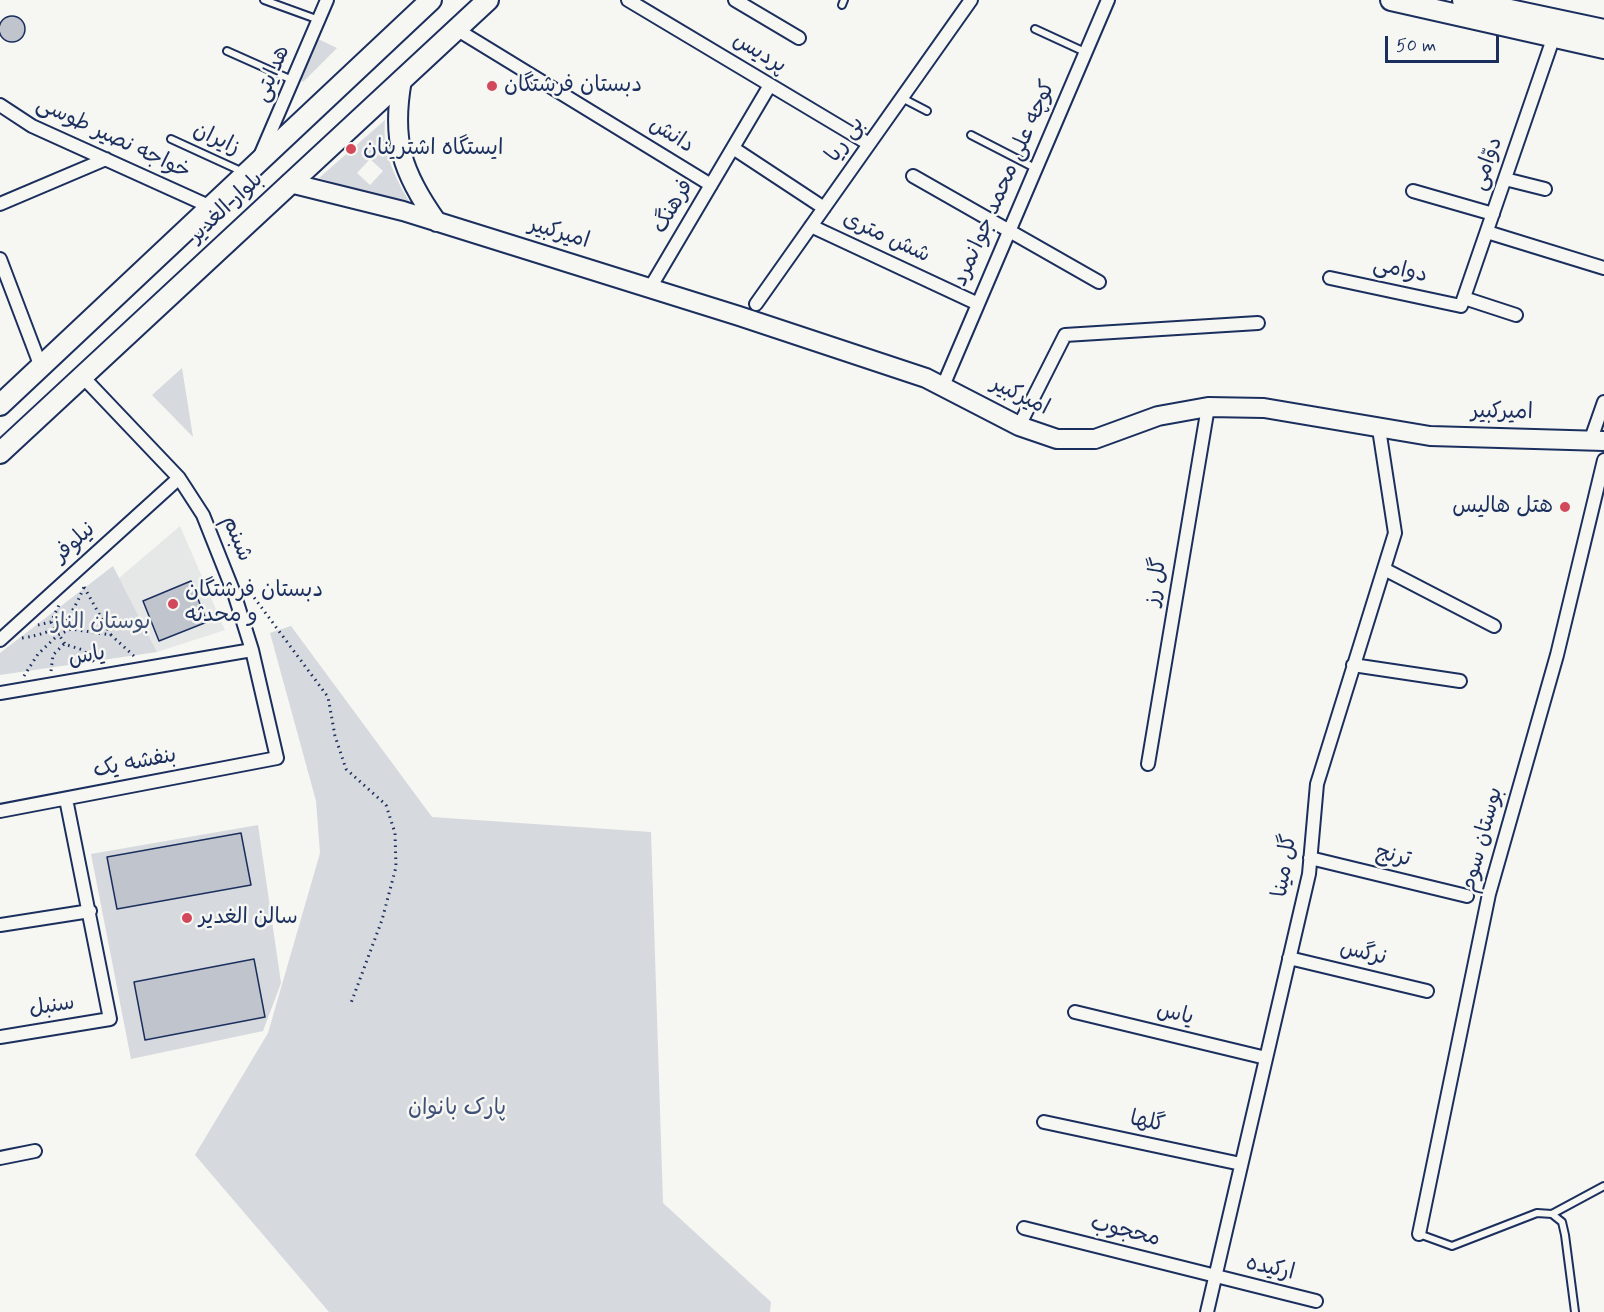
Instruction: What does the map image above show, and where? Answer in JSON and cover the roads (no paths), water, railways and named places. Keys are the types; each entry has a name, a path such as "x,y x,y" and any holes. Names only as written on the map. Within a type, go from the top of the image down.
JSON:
{"main road":[{"name":"بلوار الغدیر","path":"0,405 430,0"},
{"name":"بلوار الغدیر","path":"0,453 488,0"},
{"path":"1391,0 1604,48"},
{"path":"1463,0 1519,6 1604,30"}],"street":[{"name":"هدایتی","path":"252,169 327,0"},
{"name":"پردیس","path":"628,0 869,144"},
{"path":"735,0 799,38"},
{"name":"بی ریا","path":"756,304 971,0"},
{"name":"کوچه علی محمد جوانمرد","path":"943,386 976,303 1108,0"},
{"name":"دانش","path":"456,29 711,185"},
{"name":"دوّامی","path":"1463,302 1554,36"},
{"path":"402,80 395,114 401,150 418,196 437,222"},
{"name":"فرهنگ","path":"650,288 770,85"},
{"name":"خواجه نصیر طوسی","path":"0,105 32,126 211,207"},
{"path":"733,148 824,208"},
{"path":"0,204 106,159"},
{"path":"913,176 1009,228 1099,282"},
{"path":"1505,179 1545,189"},
{"name":"امیرکبیر","path":"290,183 339,194 437,222 650,288 926,378 1018,426 1057,439 1088,440 1158,416 1209,407 1264,408 1430,436 1597,440"},
{"path":"1413,191 1493,214"},
{"name":"شش متری","path":"811,226 976,303"},
{"path":"1487,232 1604,268"},
{"path":"0,259 41,367"},
{"name":"دوامی","path":"1330,278 1463,302 1516,315"},
{"path":"1018,426 1065,335 1258,323"},
{"name":"شبنم","path":"82,376 179,478 203,515 220,554 252,650 277,758"},
{"path":"1597,440 1604,402"},
{"name":"گل رز","path":"1148,764 1209,407"},
{"name":"گل مینا","path":"1207,1312 1310,858 1317,784 1395,533 1379,429"},
{"name":"بوستان سوم","path":"1419,1234 1489,894 1557,655 1604,460"},
{"name":"نیلوفر","path":"0,640 179,478"},
{"path":"1384,569 1494,626"},
{"name":"یاس","path":"0,693 252,650"},
{"path":"1353,665 1460,681"},
{"name":"بنفشه یک","path":"0,811 277,758"},
{"path":"0,925 90,911 66,799"},
{"name":"ترنج","path":"1310,858 1467,896"},
{"name":"سنبل","path":"0,1037 110,1019 90,911"},
{"name":"نرگس","path":"1289,958 1427,991"},
{"name":"یاس","path":"1075,1012 1266,1058"},
{"name":"گلها","path":"1044,1122 1240,1164"},
{"path":"0,1158 35,1151"},
{"name":"محجوب","path":"1024,1228 1214,1277"},
{"name":"ارکیده","path":"1214,1277 1316,1301"}],"lane":[{"path":"264,0 319,20"},
{"path":"1035,29 1085,52"},
{"path":"227,51 293,80"},
{"path":"902,98 927,111"},
{"path":"971,135 1035,168"},
{"name":"زایران","path":"171,139 252,169"},
{"path":"1419,1234 1452,1246 1537,1213 1552,1214 1604,1186"},
{"path":"1552,1214 1562,1222 1575,1312"}],"place":[{"name":"دبستان فرشتگان","path":"492,86"},
{"name":"ایستگاه اشترینان","path":"351,149"},
{"name":"هتل هالیس","path":"1565,507"},
{"name":"دبستان فرشتگان و محدثه","path":"173,604"},
{"name":"سالن الغدیر","path":"187,918"}],"park label":[{"name":"بوستان الناز","path":"101,623"},
{"name":"پارک بانوان","path":"457,1109"}]}
